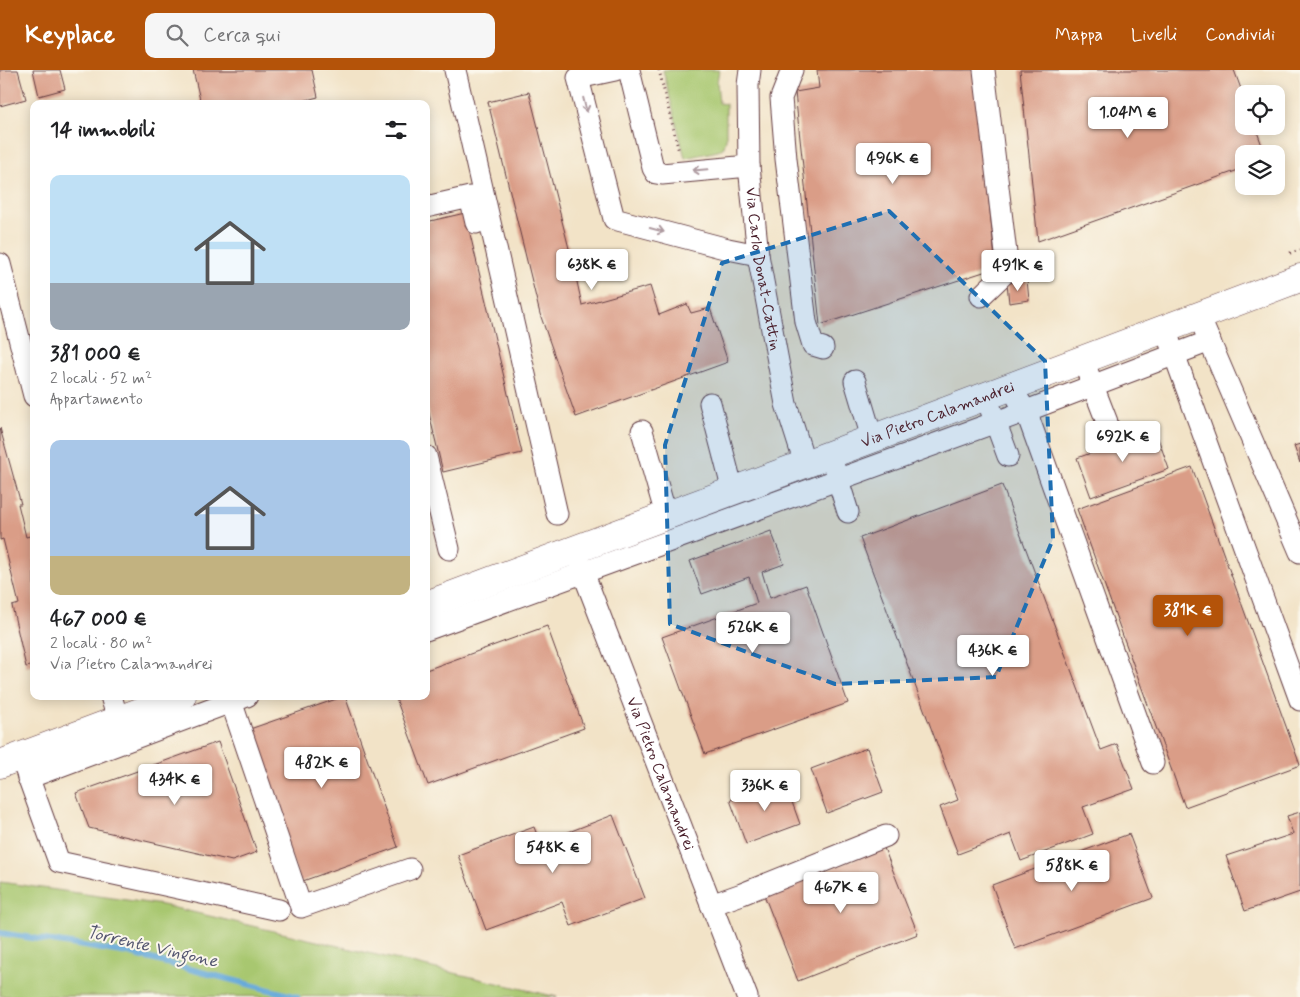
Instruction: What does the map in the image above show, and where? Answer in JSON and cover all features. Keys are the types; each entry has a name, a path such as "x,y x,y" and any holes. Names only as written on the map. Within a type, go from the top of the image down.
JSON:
{"main road":[{"name":"Via Pietro Calamandrei","path":"430,604 579,561 666,515 733,491 824,466 872,438 1300,278"},
{"path":"16,766 114,708 159,700"}],"street":[{"path":"430,206 470,197 550,515 454,70"},
{"path":"615,70 578,78 614,219 758,256"},
{"path":"629,70 653,168 656,173 749,166"},
{"name":"Via Carlo Donat-Cattin","path":"750,70 748,85 749,166 758,256 786,404 824,466 848,512"},
{"path":"792,70 781,98 786,159 806,322 813,345 823,348"},
{"path":"981,296 1008,270 984,70"},
{"path":"0,264 30,380"},
{"path":"1198,316 1300,552"},
{"path":"1165,328 1300,700"},
{"path":"430,628 579,561 824,466 996,422 1210,340"},
{"path":"1083,359 1107,422"},
{"path":"855,381 872,438"},
{"path":"998,391 1026,411 1153,763"},
{"path":"998,391 996,422 1008,456"},
{"path":"710,403 733,491"},
{"path":"642,431 666,515"},
{"path":"430,472 449,549"},
{"name":"Via Pietro Calamandrei","path":"579,561 747,997"},
{"path":"229,700 16,766 59,862 279,910"},
{"path":"236,700 301,907 410,869"},
{"path":"711,904 742,894 886,836"}],"path":[{"path":"659,70 680,154"}],"highlighted area":[{"path":"889,211 1045,361 1053,539 996,677 835,684 670,624 665,445 722,263"}],"green space":[{"path":"663,70 719,70 717,82 719,103 726,104 726,139 724,147 718,151 685,158"},
{"path":"0,882 162,905 557,997 0,996"}],"building":[{"path":"0,70 18,70 26,99 0,106"},
{"path":"33,70 60,70 65,89 39,96"},
{"path":"193,70 312,70 318,97 306,100 200,100"},
{"path":"817,70 975,70 996,268 820,325 795,92 819,88"},
{"path":"1020,70 1234,70 1240,85 1235,85 1235,135 1258,135 1262,145 1235,145 1235,171 1038,241"},
{"path":"529,92 582,305 650,286 659,315 687,304 691,313 710,308 728,362 576,417 540,314 488,102"},
{"path":"465,213 522,453 443,472 430,418 430,221"},
{"path":"1027,280 1029,300 1009,303 1007,283"},
{"path":"0,428 21,504 18,504 26,537 30,536 30,666 26,667 12,606 19,604 3,539 0,540"},
{"path":"1155,430 1169,469 1091,497 1077,458"},
{"path":"1300,444 1300,463 1294,446"},
{"path":"1192,467 1300,765 1185,807 1077,509"},
{"path":"1002,485 1101,750 1117,744 1134,789 1083,807 1093,834 1021,861 1011,834 958,854 940,807 958,800 860,538"},
{"path":"771,531 784,564 762,572 770,598 806,585 848,703 705,754 662,637 757,603 749,577 702,594 690,561"},
{"path":"547,626 584,728 428,785 396,700 430,700 430,669"},
{"path":"333,700 346,700 398,847 300,882 247,730"},
{"path":"218,742 257,852 232,861 89,828 76,793"},
{"path":"867,748 883,792 827,813 811,769"},
{"path":"784,780 800,824 746,844 730,800"},
{"path":"1300,812 1300,892 1245,911 1226,856 1293,834 1287,816"},
{"path":"613,815 645,898 571,926 562,902 486,930 458,855 534,827 540,843"},
{"path":"1129,834 1153,898 1015,949 992,885"},
{"path":"884,848 918,934 798,981 764,895"}],"waterway":[{"name":"Torrente Vingone","path":"0,933 128,953 297,997"}]}
